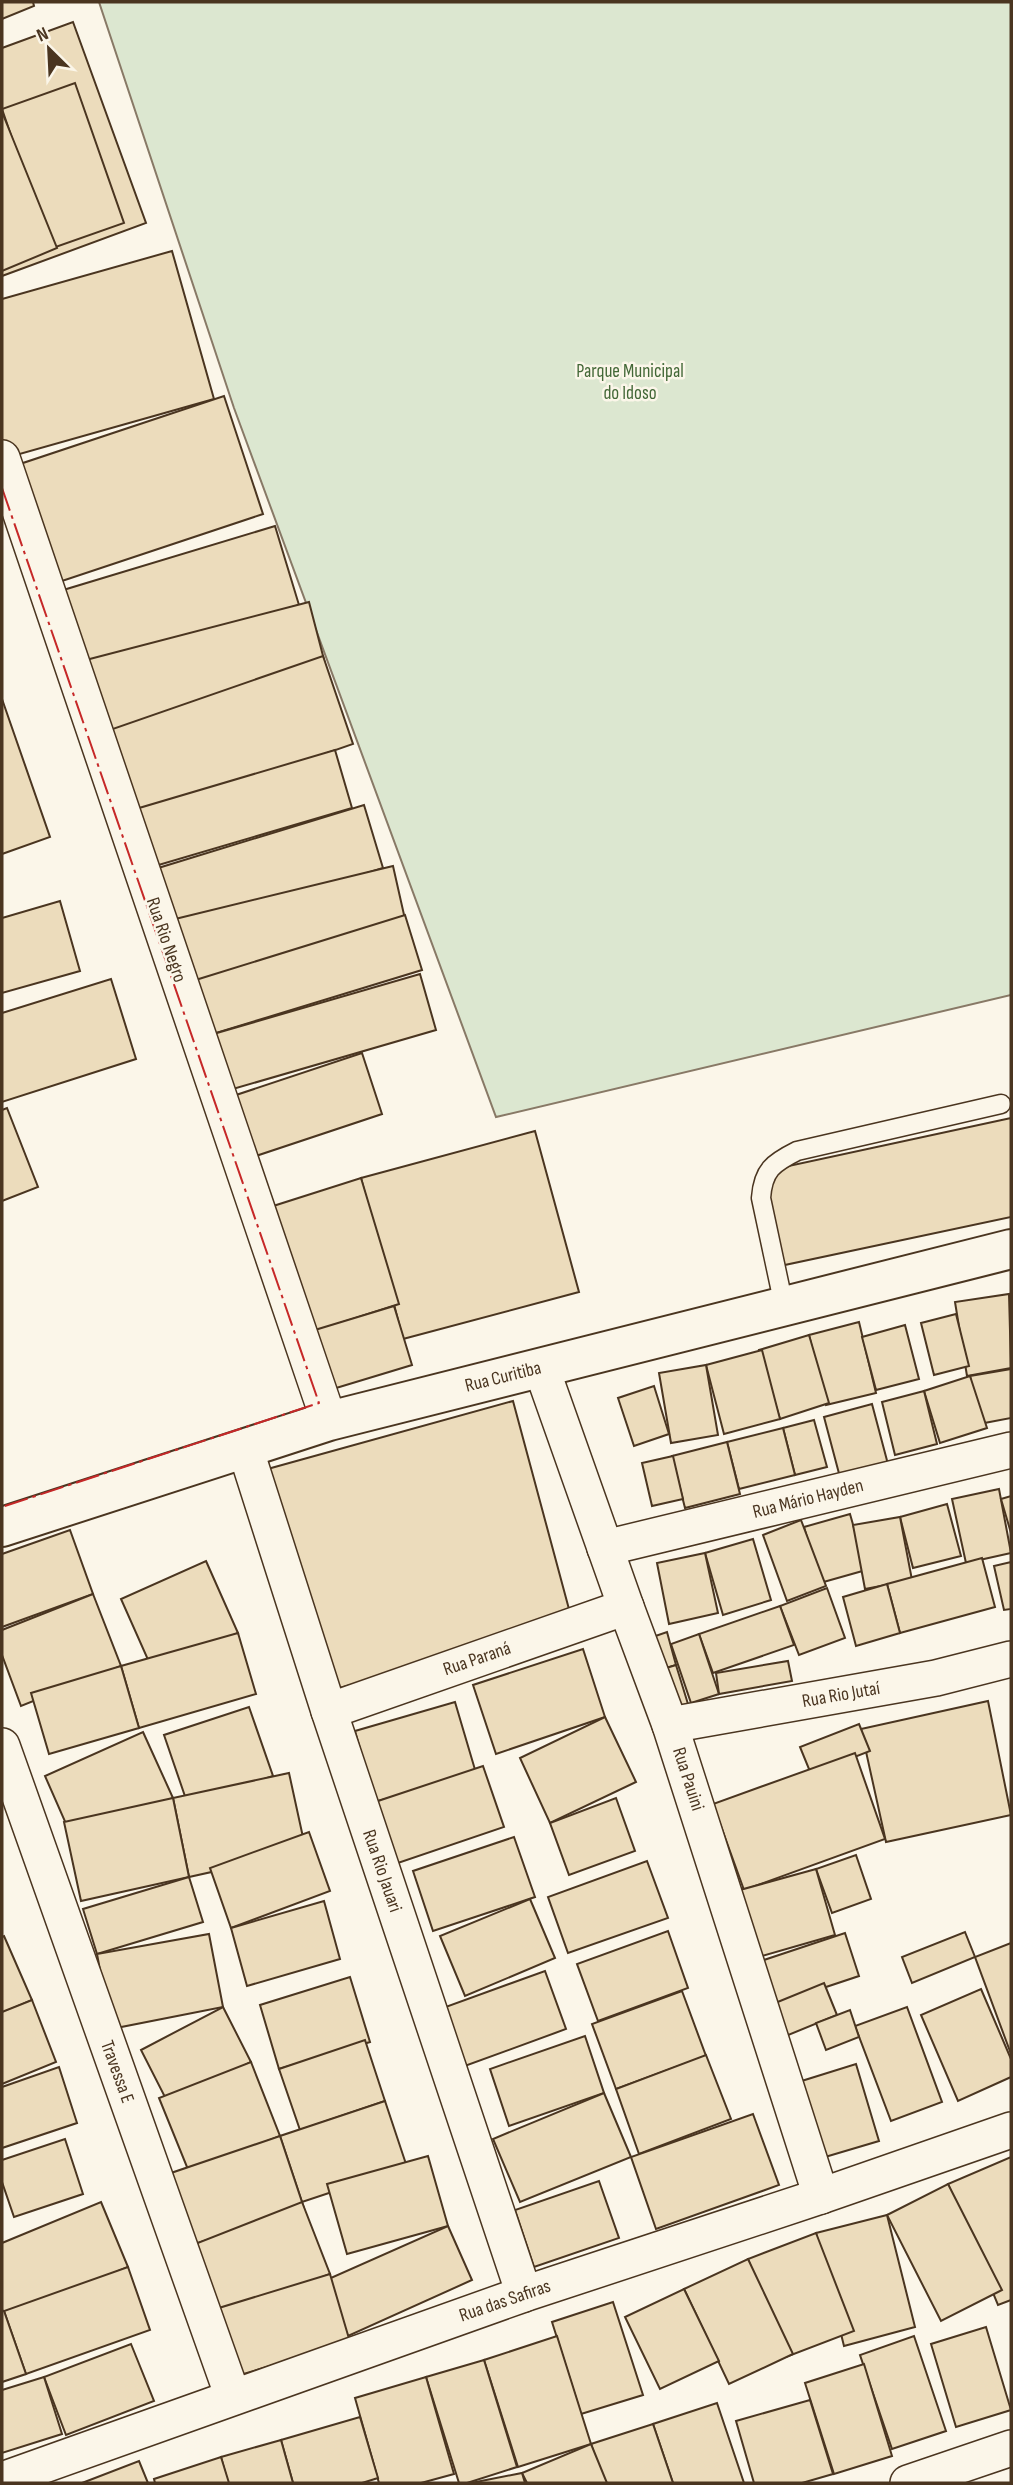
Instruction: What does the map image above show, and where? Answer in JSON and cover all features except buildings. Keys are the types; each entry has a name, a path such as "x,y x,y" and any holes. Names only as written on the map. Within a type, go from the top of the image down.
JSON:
{"street":[{"name":"Rua Rio Negro","path":"2,458 329,1421"},
{"name":"Rua Curitiba","path":"2,1527 329,1421 1011,1249"},
{"name":"Rua Pauini","path":"541,1367 670,1725 821,2196"},
{"name":"Rua Rio Jauari","path":"244,1448 524,2294"},
{"name":"Rua Mário Hayden","path":"605,1548 1011,1450"},
{"name":"Rua Paraná","path":"329,1711 626,1607"},
{"name":"Rua Rio Jutaí","path":"670,1725 936,1678 1011,1659"},
{"name":"Travessa E","path":"2,1746 233,2397"},
{"name":"Rua das Safiras","path":"2,2480 524,2294 1011,2130"},
{"path":"908,2483 1011,2448"}],"lane":[{"path":"784,1306 761,1198 762,1184 768,1169 797,1151 1001,1104"}],"green space":[{"name":"Parque Municipal do Idoso","path":"99,2 1011,2 1011,995 496,1117 234,408"}],"power":[{"path":"2,488 319,1403 2,1507"}]}
